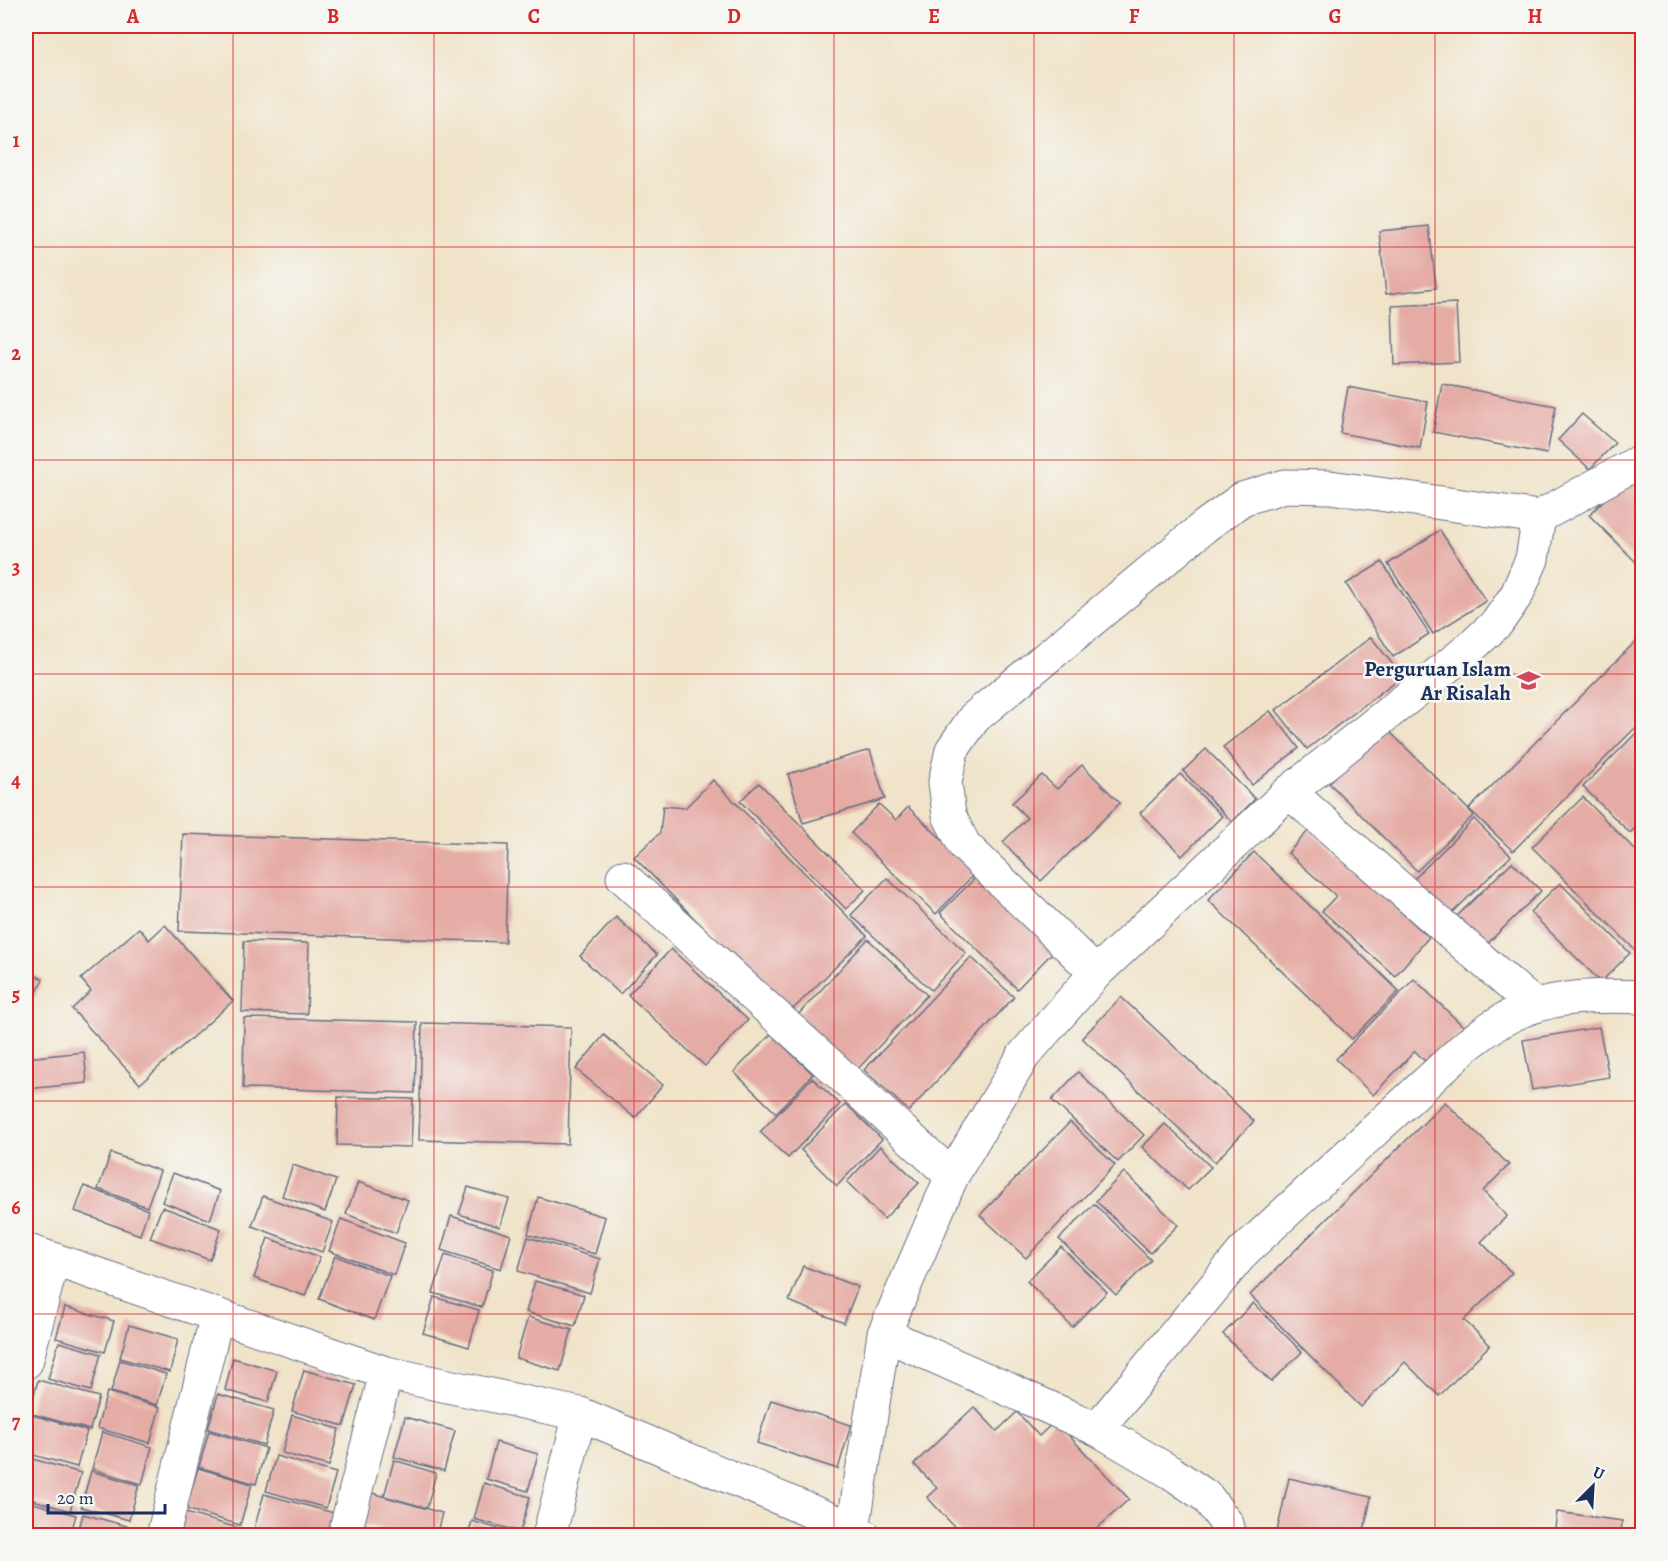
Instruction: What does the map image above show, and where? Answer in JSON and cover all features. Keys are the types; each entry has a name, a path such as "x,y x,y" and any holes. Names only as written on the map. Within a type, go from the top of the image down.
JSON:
{"street":[{"path":"1096,973 964,845 949,815 945,782 952,750 974,718 1205,526 1242,499 1285,486 1330,487 1539,517 1642,460"},
{"path":"26,1362 39,1254 386,1373 580,1414 858,1532 884,1334 952,1176 1024,1055 1096,973 1289,792 1469,649 1497,623 1517,594 1532,559 1539,517"},
{"path":"1289,792 1535,1006"},
{"path":"623,878 952,1176"},
{"path":"1097,1429 1244,1251 1467,1045 1499,1022 1535,1006 1574,997 1642,997"},
{"path":"163,1536 218,1316"},
{"path":"884,1334 1097,1429 1172,1473 1207,1497 1227,1524 1230,1536"},
{"path":"345,1536 386,1373"},
{"path":"549,1536 580,1414"}],"building":[{"path":"1429,226 1436,288 1386,294 1379,231"},
{"path":"1456,303 1459,362 1394,365 1392,306"},
{"path":"1442,384 1556,406 1547,454 1433,432"},
{"path":"1348,387 1428,402 1420,448 1340,433"},
{"path":"1582,414 1615,443 1590,469 1558,440"},
{"path":"1642,462 1642,568 1589,515"},
{"path":"1440,530 1486,601 1433,634 1388,564"},
{"path":"1382,562 1429,634 1393,657 1346,584"},
{"path":"1642,635 1642,721 1513,851 1469,809"},
{"path":"1371,637 1402,676 1307,749 1276,710"},
{"path":"1270,711 1299,748 1252,785 1223,747"},
{"path":"1385,727 1474,815 1417,871 1329,783"},
{"path":"1642,727 1642,821 1630,833 1583,787"},
{"path":"1206,749 1255,799 1232,822 1183,771"},
{"path":"870,750 885,799 803,823 788,774"},
{"path":"1082,765 1120,803 1041,881 1003,842 1027,818 1012,803 1042,775 1057,789"},
{"path":"1180,774 1222,816 1182,856 1140,813"},
{"path":"713,780 867,936 788,1014 634,857 660,833 663,806 685,808"},
{"path":"759,783 865,890 846,909 740,801"},
{"path":"1583,797 1642,857 1642,948 1638,953 1532,847"},
{"path":"879,804 896,820 908,807 976,872 936,914 851,833"},
{"path":"1474,819 1511,856 1449,916 1413,880"},
{"path":"1309,830 1429,937 1395,976 1322,911 1336,896 1288,853"},
{"path":"183,834 508,845 505,942 179,931"},
{"path":"1254,852 1399,991 1352,1039 1208,900"},
{"path":"1512,862 1541,891 1483,948 1454,919"},
{"path":"977,876 1054,951 1017,989 940,913"},
{"path":"887,878 966,953 931,990 851,915"},
{"path":"1560,883 1630,953 1601,982 1530,912"},
{"path":"616,917 657,955 620,994 580,956"},
{"path":"165,925 233,1001 140,1084 72,1009 91,991 81,979 139,928 149,940"},
{"path":"868,939 927,995 855,1072 796,1017"},
{"path":"244,941 309,943 307,1014 242,1012"},
{"path":"671,949 748,1020 705,1066 628,995"},
{"path":"971,957 1014,997 909,1111 864,1070"},
{"path":"26,971 43,979 26,1016"},
{"path":"1414,979 1465,1028 1429,1065 1415,1051 1373,1095 1336,1059"},
{"path":"1121,997 1254,1121 1215,1162 1082,1038"},
{"path":"1639,1014 1642,1014 1642,1072 1639,1072"},
{"path":"244,1018 417,1022 415,1093 243,1088"},
{"path":"422,1023 571,1027 568,1144 419,1140"},
{"path":"1599,1027 1609,1077 1532,1090 1523,1040"},
{"path":"771,1034 813,1074 776,1113 734,1072"},
{"path":"604,1035 663,1085 635,1118 576,1069"},
{"path":"84,1052 87,1083 26,1089 26,1058"},
{"path":"1078,1072 1144,1135 1118,1162 1052,1100"},
{"path":"812,1078 840,1104 788,1158 760,1132"},
{"path":"338,1097 413,1099 411,1147 337,1145"},
{"path":"1445,1102 1509,1165 1483,1191 1507,1216 1481,1242 1512,1273 1464,1320 1490,1345 1439,1396 1405,1362 1361,1407 1250,1295"},
{"path":"846,1104 882,1139 837,1186 801,1150"},
{"path":"1070,1122 1115,1165 1026,1258 980,1215"},
{"path":"1165,1124 1211,1167 1188,1190 1142,1147"},
{"path":"880,1146 919,1183 884,1219 847,1182"},
{"path":"111,1153 160,1171 147,1207 98,1189"},
{"path":"293,1165 336,1180 325,1212 282,1196"},
{"path":"1124,1172 1178,1225 1150,1253 1096,1201"},
{"path":"173,1173 220,1191 210,1220 162,1202"},
{"path":"358,1182 408,1200 396,1233 346,1214"},
{"path":"84,1186 148,1210 140,1235 75,1211"},
{"path":"468,1187 509,1199 500,1227 459,1214"},
{"path":"263,1196 333,1222 322,1252 252,1226"},
{"path":"538,1197 605,1217 595,1254 528,1234"},
{"path":"1094,1204 1151,1260 1116,1295 1059,1239"},
{"path":"162,1207 221,1229 210,1260 150,1238"},
{"path":"451,1216 511,1235 501,1269 441,1250"},
{"path":"341,1219 405,1243 394,1275 329,1251"},
{"path":"528,1237 600,1259 590,1293 518,1271"},
{"path":"268,1238 320,1257 305,1296 254,1278"},
{"path":"1061,1247 1107,1292 1072,1327 1027,1281"},
{"path":"445,1255 493,1270 482,1307 433,1293"},
{"path":"335,1256 390,1276 374,1320 319,1299"},
{"path":"803,1266 858,1287 844,1323 789,1301"},
{"path":"535,1281 584,1295 575,1326 526,1312"},
{"path":"434,1297 479,1310 469,1347 423,1333"},
{"path":"1253,1303 1302,1352 1271,1382 1223,1334"},
{"path":"65,1307 114,1321 105,1352 56,1338"},
{"path":"528,1317 572,1330 560,1371 516,1358"},
{"path":"129,1325 178,1339 170,1372 120,1358"},
{"path":"59,1342 101,1354 91,1391 48,1379"},
{"path":"233,1358 277,1371 268,1402 225,1390"},
{"path":"120,1360 166,1374 157,1405 111,1392"},
{"path":"304,1370 356,1385 344,1426 292,1411"},
{"path":"38,1380 99,1397 90,1430 29,1413"},
{"path":"107,1392 160,1407 150,1443 97,1428"},
{"path":"218,1394 274,1410 264,1445 208,1429"},
{"path":"771,1400 851,1425 838,1469 757,1443"},
{"path":"974,1407 997,1431 1017,1412 1039,1436 1055,1421 1129,1499 1089,1536 963,1536 927,1497 937,1488 914,1464"},
{"path":"26,1413 87,1431 77,1467 26,1453"},
{"path":"292,1415 339,1429 329,1466 282,1453"},
{"path":"405,1417 455,1431 444,1471 394,1457"},
{"path":"209,1431 266,1448 256,1484 199,1467"},
{"path":"102,1432 152,1447 142,1484 92,1469"},
{"path":"496,1442 538,1454 528,1491 486,1479"},
{"path":"276,1456 336,1473 326,1508 266,1491"},
{"path":"26,1457 81,1473 70,1511 26,1498"},
{"path":"394,1460 436,1473 427,1508 384,1496"},
{"path":"198,1468 252,1484 240,1525 186,1509"},
{"path":"91,1471 139,1485 129,1520 81,1507"},
{"path":"1289,1478 1371,1497 1363,1536 1276,1536"},
{"path":"484,1483 530,1497 520,1532 474,1519"},
{"path":"372,1493 442,1513 436,1536 406,1536 363,1524"},
{"path":"264,1494 334,1513 327,1536 276,1536 254,1529"},
{"path":"26,1501 76,1515 70,1536 26,1536"},
{"path":"182,1512 242,1529 240,1536 176,1536"},
{"path":"1557,1512 1622,1521 1621,1536 1554,1536"},
{"path":"83,1514 127,1526 124,1536 77,1536"},
{"path":"472,1521 520,1535 520,1536 468,1536"}],"place":[{"name":"Perguruan Islam Ar Risalah","path":"1529,681"}]}
